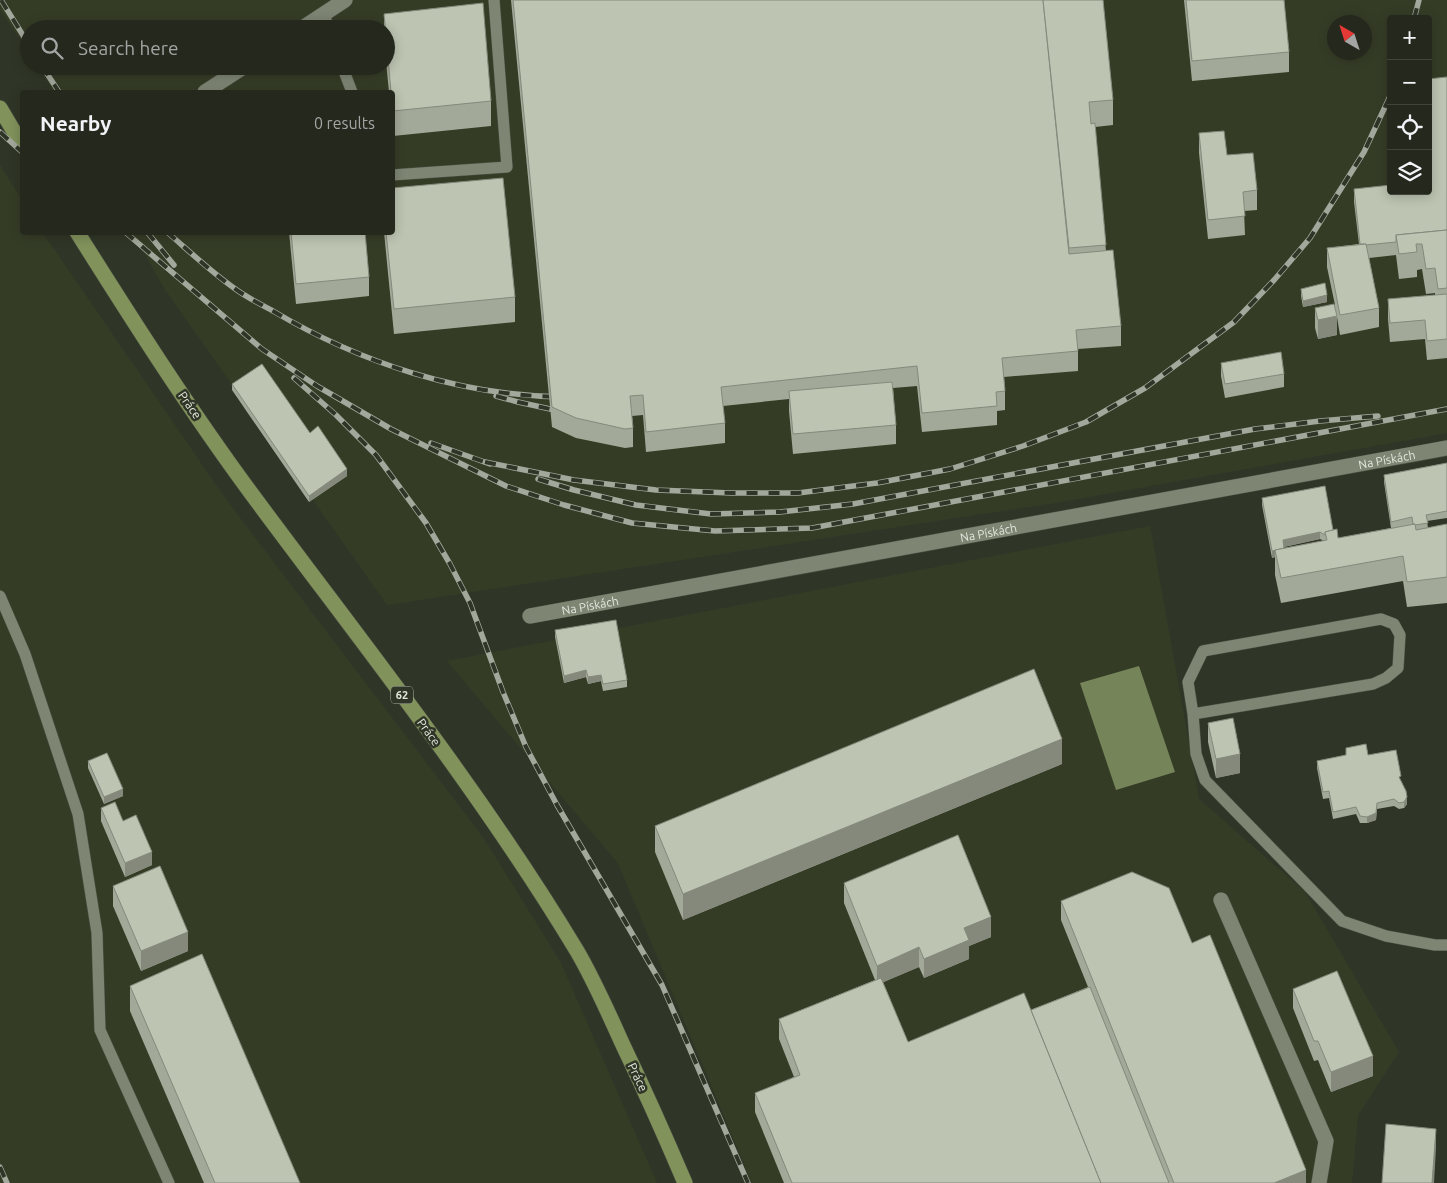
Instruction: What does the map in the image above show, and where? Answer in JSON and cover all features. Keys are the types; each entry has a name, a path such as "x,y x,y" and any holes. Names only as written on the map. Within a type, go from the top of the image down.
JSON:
{"main road":[{"path":"0,108 20,142"},
{"name":"Práce","path":"79,235 130,318 248,489 477,798 543,898 578,954 611,1018 685,1183"}],"street":[{"path":"315,20 345,0"},
{"path":"208,90 231,75"},
{"name":"Na Pískách","path":"530,616 1447,448"},
{"path":"1221,900 1326,1140 1319,1183"}],"lane":[{"path":"395,175 507,167 494,0"},
{"path":"324,14 326,20"},
{"path":"345,75 351,90"},
{"path":"0,596 25,654 78,814 97,933 100,1030 169,1183"},
{"path":"1193,714 1373,684 1386,678 1398,668 1400,635 1394,624 1381,618 1203,651 1188,682 1196,754 1205,780 1342,922 1386,936 1435,945 1447,945"}],"shaded area":[{"path":"0,0 1447,0 1447,433 1061,502 387,605 164,288 134,235 395,235 395,90 53,90 43,75 395,75 395,20 20,20 20,40 0,9"},
{"path":"0,165 20,197 20,235 44,235 225,498 485,840 561,963 657,1183 0,1183"},
{"path":"1150,526 1199,799 1305,892 1399,1052 1358,1115 1352,1183 752,1183 618,863 447,661"},
{"path":"1139,666 1175,772 1116,790 1080,683"}],"building":[{"path":"513,0 1043,0 1069,254 1113,250 1121,326 1076,330 1078,351 1002,358 1005,391 996,392 997,406 922,413 917,366 721,387 725,423 646,432 643,395 630,396 633,428 625,429 576,418 552,407"},
{"path":"1043,0 1103,0 1113,100 1089,102 1091,124 1095,123 1106,245 1069,248"},
{"path":"1186,0 1284,0 1289,52 1192,61"},
{"path":"483,3 491,101 395,111 395,90 391,90 389,75 395,75 395,20 385,20 384,14"},
{"path":"1447,77 1447,230 1396,235 1396,242 1360,244 1354,189 1387,185 1387,195 1432,195 1432,79"},
{"path":"1224,131 1227,155 1253,153 1257,190 1243,192 1245,216 1208,220 1199,133"},
{"path":"503,178 515,297 394,309 386,235 395,235 395,188"},
{"path":"1447,230 1447,288 1438,289 1435,268 1426,269 1422,244 1416,244 1417,252 1399,254 1396,235"},
{"path":"291,235 365,235 369,277 296,284"},
{"path":"1366,244 1379,308 1340,315 1327,248"},
{"path":"1325,283 1327,295 1303,301 1301,289"},
{"path":"1447,294 1447,339 1427,341 1425,320 1390,323 1388,299"},
{"path":"1334,304 1337,316 1318,320 1315,308"},
{"path":"1281,352 1284,374 1225,384 1221,363"},
{"path":"262,364 310,433 318,426 347,469 309,496 232,384"},
{"path":"892,382 896,425 793,434 789,391"},
{"path":"1447,463 1447,511 1426,515 1428,523 1415,525 1413,524 1412,517 1391,522 1384,475"},
{"path":"1325,486 1333,530 1325,532 1325,535 1320,532 1283,540 1284,548 1272,551 1262,498"},
{"path":"1415,524 1416,530 1447,524 1447,577 1407,582 1403,556 1281,578 1275,550 1327,540 1325,532 1337,529 1338,538"},
{"path":"616,620 627,680 603,684 601,675 588,677 586,670 564,676 555,630"},
{"path":"1034,669 1062,739 683,894 655,826"},
{"path":"1233,718 1240,754 1216,759 1208,723"},
{"path":"1366,744 1368,755 1396,750 1401,776 1399,777 1407,797 1404,802 1399,803 1394,799 1377,803 1376,813 1367,817 1360,816 1356,807 1333,812 1329,791 1323,792 1317,761 1346,755 1346,748"},
{"path":"107,753 123,789 104,797 88,761"},
{"path":"115,802 123,821 136,815 152,852 125,863 101,808"},
{"path":"958,835 991,917 964,928 969,940 924,959 919,947 877,966 844,883"},
{"path":"160,866 188,932 141,951 113,886"},
{"path":"1132,872 1169,888 1192,943 1210,935 1306,1170 1274,1183 1174,1183 1061,901"},
{"path":"202,954 300,1183 215,1183 130,986"},
{"path":"1337,971 1373,1056 1331,1072 1318,1041 1314,1041 1293,989"},
{"path":"881,978 908,1042 1024,993 1101,1183 792,1183 755,1093 800,1075 779,1019"},
{"path":"1090,987 1169,1183 1101,1183 1031,1010"},
{"path":"1386,1124 1436,1129 1432,1183 1382,1183"}],"railway":[{"path":"1,0 20,31"},
{"path":"1415,15 1419,0"},
{"path":"48,75 58,90"},
{"path":"485,462 574,480 656,490 798,493 877,483 950,469 1023,446 1086,422 1145,388 1234,322 1275,279 1310,238 1364,152 1387,103"},
{"path":"0,132 20,150"},
{"path":"129,235 262,349 317,386 391,429 506,486 564,505 632,523 715,531 812,528 1447,409"},
{"path":"149,235 174,265"},
{"path":"170,235 216,275 243,294 307,330 377,361 450,383 526,395 564,397"},
{"path":"294,378 336,415 376,455 426,523 450,564 470,603 503,692 526,747 557,805 662,985 748,1183"},
{"path":"496,396 564,412"},
{"path":"538,479 636,505 711,514 780,512 853,504 1255,429 1378,416"},
{"path":"431,443 490,464"},
{"path":"0,1167 7,1183"}]}
